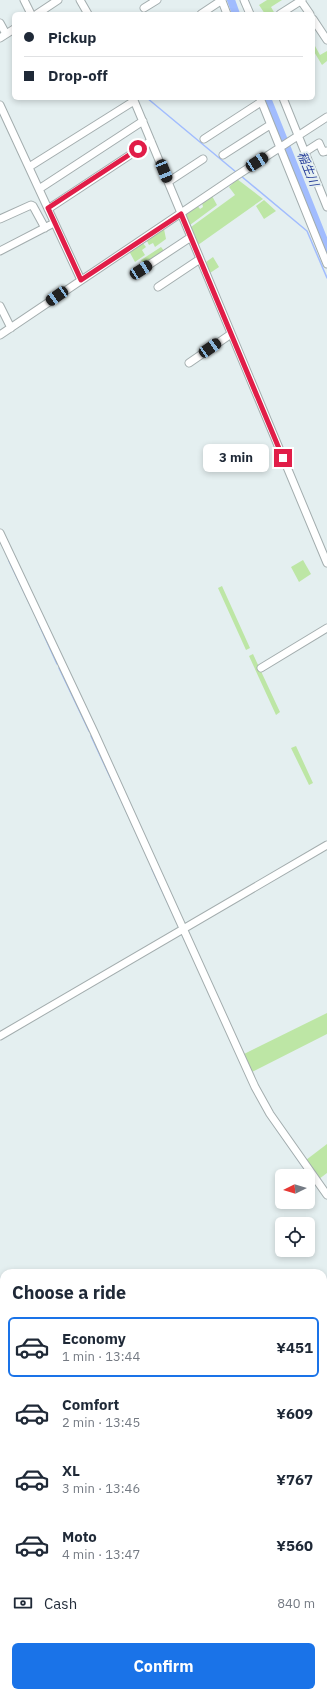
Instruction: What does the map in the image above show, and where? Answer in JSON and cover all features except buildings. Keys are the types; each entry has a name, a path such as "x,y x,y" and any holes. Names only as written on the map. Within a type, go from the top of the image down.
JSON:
{"street":[{"path":"24,0 30,12"},
{"path":"40,12 58,0"},
{"path":"80,0 87,12"},
{"path":"144,8 157,0"},
{"path":"204,12 222,0 226,12"},
{"path":"244,0 249,12"},
{"path":"283,12 301,0 309,12"},
{"path":"315,22 327,40"},
{"path":"0,23 3,36 12,30"},
{"path":"29,168 131,100"},
{"path":"133,100 327,563"},
{"path":"204,139 261,100 270,125 283,145 327,264"},
{"path":"284,100 327,207"},
{"path":"0,105 81,280"},
{"path":"0,335 327,117"},
{"path":"39,189 143,121"},
{"path":"223,155 270,125"},
{"path":"48,208 151,141"},
{"path":"305,152 319,143 323,152 327,151"},
{"path":"168,182 203,159"},
{"path":"0,219 31,205 45,228"},
{"path":"0,251 54,223"},
{"path":"141,270 191,237"},
{"path":"158,286 200,259"},
{"path":"0,306 10,328"},
{"path":"189,363 231,334"},
{"path":"0,533 94,732 255,1087 270,1114 327,1195"},
{"path":"261,668 327,628"},
{"path":"2,1035 327,845"}],"green space":[{"path":"267,0 282,0 271,7 274,12 264,12 259,5"},
{"path":"315,46 320,55 327,51 327,61 322,65 315,53"},
{"path":"237,179 263,199 198,245 191,227 235,195 229,187"},
{"path":"212,196 217,205 190,225 186,215 187,213 197,205 200,209 203,207 202,203"},
{"path":"264,200 276,211 264,219 256,206"},
{"path":"164,229 166,239 155,247 153,243 149,245 146,239"},
{"path":"142,242 146,247 142,250 145,255 135,262 129,251"},
{"path":"161,247 165,252 144,265 141,260"},
{"path":"213,257 219,267 210,273 206,262"},
{"path":"303,560 311,574 299,582 291,567"},
{"path":"222,586 250,648 246,650 218,588"},
{"path":"253,654 280,712 276,715 249,656"},
{"path":"296,746 313,783 309,785 291,748"},
{"path":"327,1013 327,1034 252,1072 244,1054"},
{"path":"327,1144 327,1173 319,1179 315,1173 315,1169 312,1169 306,1160"}],"waterway":[{"name":"稲生川","path":"231,0 235,12"},
{"path":"149,100 236,172"},
{"name":"稲生川","path":"268,100 327,248"},
{"path":"241,176 307,231 327,278"},
{"path":"9,561 35,615"},
{"path":"37,620 57,664"},
{"path":"59,668 89,731"},
{"path":"91,736 120,798"},
{"path":"122,802 151,865"},
{"path":"152,869 179,927"},
{"path":"182,934 185,941"},
{"path":"274,1125 305,1169"}],"route":[{"path":"138,149 48,208 54,223 81,280 181,214 283,458"}]}
